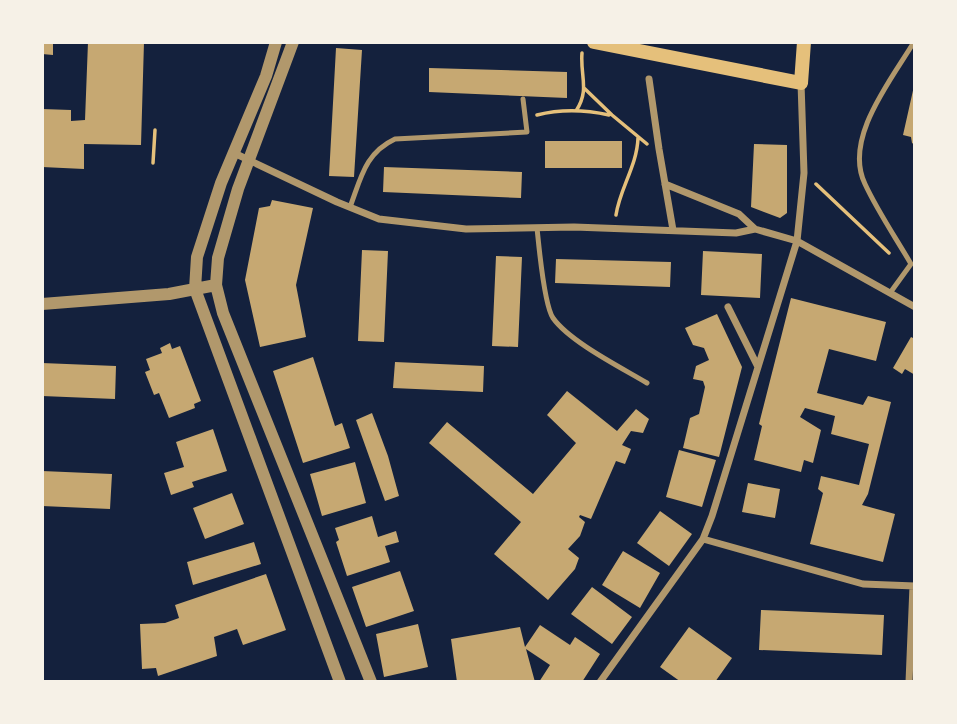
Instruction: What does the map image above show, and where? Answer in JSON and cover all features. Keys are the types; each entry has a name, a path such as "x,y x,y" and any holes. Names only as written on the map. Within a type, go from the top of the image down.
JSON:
{"main road":[{"path":"599,43 801,83 804,42"}],"street":[{"path":"276,42 267,76 234,153 197,257 195,289 340,682"},
{"path":"293,42 238,189 218,258 216,285 223,313 371,682"},
{"path":"649,79 673,230"},
{"path":"600,682 704,539 797,242 804,173 801,83"},
{"path":"234,153 379,219 466,229 614,228 736,233 755,229"},
{"path":"665,184 740,214 755,229 797,242 915,307"},
{"path":"42,304 169,293 216,285"},
{"path":"729,307 759,368"},
{"path":"704,539 863,584 914,586 909,682"}],"lane":[{"path":"890,293 911,264 863,182 858,155 869,117 914,42"},
{"path":"350,207 370,157 381,145 395,139 527,132 523,99"},
{"path":"537,228 542,276 552,317 573,336 648,383"}],"path":[{"path":"576,111 583,101 583,42"},
{"path":"584,88 638,138 659,149"},
{"path":"525,118 553,111 612,115"},
{"path":"153,163 155,130"},
{"path":"614,228 619,197 637,154 638,138"},
{"path":"804,173 907,270"}],"building":[{"path":"42,42 53,42 53,55 42,54"},
{"path":"88,42 144,42 141,145 84,144 84,169 42,167 42,109 71,110 71,121 85,120"},
{"path":"336,48 362,50 354,177 329,176"},
{"path":"429,68 567,72 567,98 429,92"},
{"path":"914,86 915,145 911,137 903,135"},
{"path":"545,141 622,141 622,168 545,168"},
{"path":"754,144 787,145 787,213 780,218 751,207"},
{"path":"384,167 522,172 521,198 383,192"},
{"path":"272,200 313,208 296,285 306,337 260,347 245,280 259,208 270,206"},
{"path":"362,250 388,251 384,342 358,341"},
{"path":"703,251 762,254 760,298 701,295"},
{"path":"496,256 522,257 518,347 492,346"},
{"path":"556,259 671,262 670,287 555,283"},
{"path":"791,298 886,322 876,361 829,349 817,393 863,405 868,396 891,402 868,494 862,505 895,514 883,562 810,544 823,493 818,489 821,476 859,485 869,444 831,434 835,416 805,408 800,417 821,430 813,463 804,460 801,472 754,460 762,426 759,424"},
{"path":"717,314 742,367 719,457 683,448 690,418 699,414 705,387 703,381 693,379 696,366 709,360 704,348 693,345 685,328"},
{"path":"911,337 915,339 915,375 905,369 902,374 893,368"},
{"path":"170,343 172,349 180,346 201,401 194,404 195,408 169,418 159,393 154,395 145,372 150,370 146,359 162,353 160,348"},
{"path":"313,357 335,426 342,423 350,448 303,463 273,371"},
{"path":"395,362 484,366 483,392 393,388"},
{"path":"42,363 116,366 115,399 42,396"},
{"path":"567,391 617,431 636,409 649,419 643,433 631,431 622,445 631,449 625,464 616,461 591,519 580,515 585,522 580,536 568,549 579,558 575,569 548,600 494,554 521,522 429,443 447,422 533,494 576,443 547,415"},
{"path":"372,413 399,496 385,501 356,420"},
{"path":"213,429 227,471 192,482 194,487 171,495 164,473 184,467 176,442"},
{"path":"679,450 716,460 702,507 666,497"},
{"path":"355,462 366,503 322,516 310,474"},
{"path":"42,471 112,474 110,509 42,506"},
{"path":"748,483 780,489 775,518 742,512"},
{"path":"232,493 244,524 205,539 193,508"},
{"path":"660,511 692,534 669,566 637,543"},
{"path":"372,516 378,537 396,531 399,542 385,546 390,562 347,576 336,542 339,540 335,528"},
{"path":"254,542 261,564 193,585 187,562"},
{"path":"623,551 660,573 640,608 602,585"},
{"path":"400,571 414,611 366,627 352,587"},
{"path":"266,574 286,630 243,645 237,629 214,637 217,656 158,676 156,668 142,669 140,624 165,623 179,618 175,605"},
{"path":"592,587 632,617 612,644 571,614"},
{"path":"761,610 884,615 882,655 759,650"},
{"path":"418,624 428,667 384,677 376,634"},
{"path":"540,625 570,645 575,637 600,654 582,682 539,682 550,665 526,649 535,682 457,682 451,639 520,627 525,647"},
{"path":"689,627 732,658 715,682 681,682 660,667"}]}
